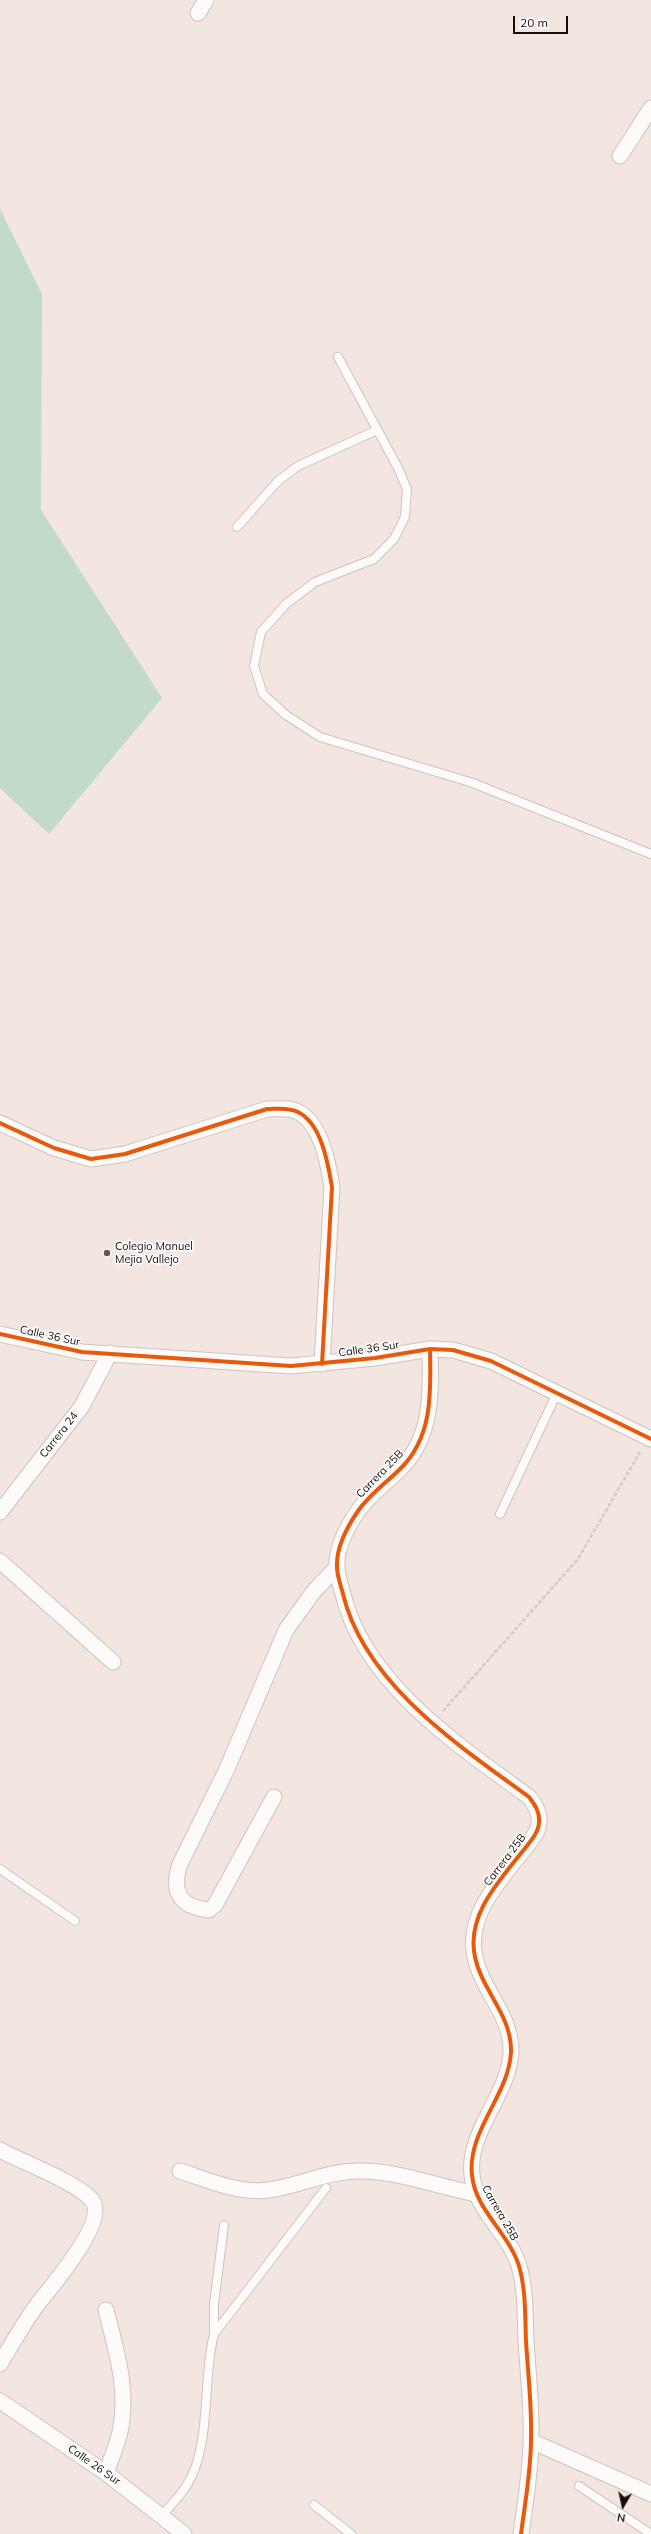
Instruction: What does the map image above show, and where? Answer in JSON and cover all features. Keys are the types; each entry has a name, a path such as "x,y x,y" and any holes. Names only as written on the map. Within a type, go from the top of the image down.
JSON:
{"street":[{"path":"198,13 206,0"},
{"path":"620,156 651,108"},
{"path":"0,1123 54,1148 91,1159 125,1154 266,1109 284,1108 298,1112 308,1120 321,1143 328,1164 332,1187 322,1364"},
{"name":"Calle 36 Sur","path":"0,1334 82,1352 291,1366 322,1364 430,1350 453,1350 470,1353 650,1438"},
{"name":"Carrera 25B","path":"430,1350 431,1398 426,1426 420,1441 402,1467 374,1493 358,1511 341,1542 337,1567 346,1605 359,1639 390,1682 433,1722 529,1798 538,1809 539,1823 533,1838 497,1884 481,1909 474,1934 474,1956 481,1978 494,1997 508,2028 511,2052 506,2074 480,2132 473,2158 472,2175 477,2194 506,2239 519,2265 524,2292 532,2441 521,2534"},
{"name":"Carrera 24","path":"0,1512 82,1406 110,1354"},
{"path":"0,1561 113,1662"},
{"path":"274,1797 215,1905 209,1910 185,1902 176,1891 175,1879 180,1864 226,1771 286,1630 314,1591 337,1567"},
{"path":"0,2150 80,2190 92,2200 96,2211 86,2238 74,2257 37,2305 0,2364"},
{"path":"180,2171 229,2187 269,2190 342,2171 363,2170 428,2182 477,2194"},
{"path":"106,2310 122,2375 124,2396 120,2433 106,2473"},
{"name":"Calle 26 Sur","path":"0,2401 106,2473 184,2534"},
{"path":"532,2441 651,2494"}],"lane":[{"path":"338,357 407,489 405,517 394,539 374,559 315,582 286,604 261,632 254,666 263,694 286,715 320,737 470,782 651,854"},
{"path":"237,527 278,481 298,466 377,430"},
{"path":"500,1514 557,1393"},
{"path":"0,1869 75,1921"},
{"path":"214,2334 326,2188"},
{"path":"162,2516 187,2485 195,2468 202,2432 208,2355 214,2334 214,2304 224,2225"},
{"path":"579,2486 651,2534"},
{"path":"314,2505 351,2534"}],"path":[{"path":"433,1722 578,1559 650,1438"}],"green space":[{"path":"0,209 42,294 41,510 162,698 49,834 0,788"}],"cycle path":[{"path":"0,1123 54,1148 91,1159 125,1154 267,1109 291,1109 298,1112 313,1126 318,1135 326,1156 332,1187 322,1364"},
{"path":"0,1334 82,1352 291,1366 375,1358 430,1349 453,1350 491,1361 651,1439"},
{"path":"430,1349 430,1397 428,1413 419,1443 411,1456 400,1469 362,1505 354,1517 340,1545 337,1570 343,1594 354,1626 371,1656 393,1684 418,1710 445,1734 529,1797 539,1815 539,1826 535,1834 503,1875 486,1900 475,1928 473,1942 475,1957 479,1969 507,2026 510,2039 511,2052 509,2068 476,2143 472,2159 472,2175 474,2188 479,2199 514,2254 519,2266 523,2284 530,2402 531,2451 521,2534"}],"place":[{"name":"Colegio Manuel Mejia Vallejo","path":"107,1253"}]}
